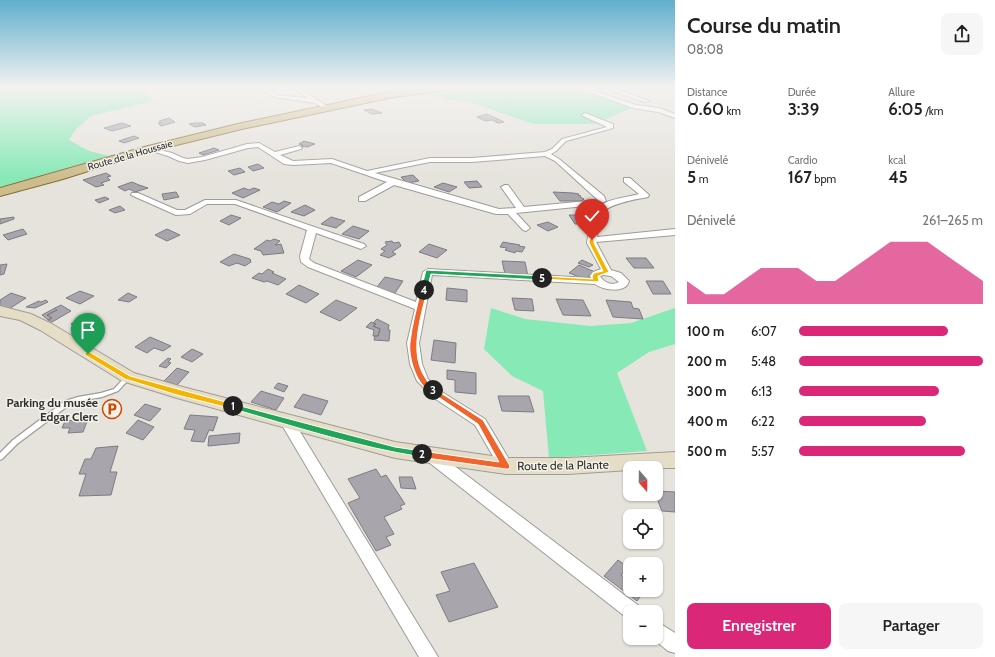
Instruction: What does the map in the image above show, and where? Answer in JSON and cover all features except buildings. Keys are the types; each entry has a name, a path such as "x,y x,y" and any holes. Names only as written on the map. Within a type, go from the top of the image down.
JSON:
{"main road":[{"name":"Route de la Houssaie","path":"0,192 148,149 166,149 242,126 281,118"},
{"name":"Route de la Plante","path":"0,311 25,318 46,327 128,378 395,450 506,466 568,466 675,460"}],"street":[{"path":"366,173 430,160 472,160 546,154 554,150 564,140 610,128 611,125 593,118"},
{"path":"166,149 181,160 198,160 255,145 290,163 332,161 393,182 494,211 511,212 602,201 601,198 557,160 546,154"},
{"path":"274,154 299,148"},
{"path":"607,272 591,243 597,214 601,208 645,195 627,180"},
{"path":"362,198 393,182"},
{"path":"504,187 522,210"},
{"path":"135,195 176,213 187,212 205,202 221,200 236,202 361,246"},
{"path":"511,212 526,228"},
{"path":"311,228 312,233 304,253 304,260 311,265 420,307"},
{"path":"592,240 675,232"},
{"path":"506,466 480,422 438,394 423,381 416,364 413,344 428,272 597,281 604,285 614,287 619,287 624,283 620,276 607,272 596,274 594,276 597,281"},
{"path":"286,420 429,657"},
{"path":"430,456 624,605"},
{"path":"663,635 675,644"}],"lane":[{"path":"0,457 15,442 67,404 78,399 102,395 116,390 128,378"}],"green space":[{"path":"0,118 89,118 75,130 69,140 89,151 109,156 0,187"},
{"path":"515,118 609,118 595,124 533,124"},
{"path":"491,308 525,319 590,326 631,323 675,308 675,344 649,352 617,373 647,451 549,458 543,391 512,376 484,349"}],"place":[{"name":"Parking du musée Edgar Clerc","path":"112,409"}],"route":[{"path":"88,354 128,378 363,442 395,450 430,456 506,466 480,422 438,394 423,381 416,364 413,344 428,272 597,281 594,276 596,274 607,272 591,243 592,240"}]}
